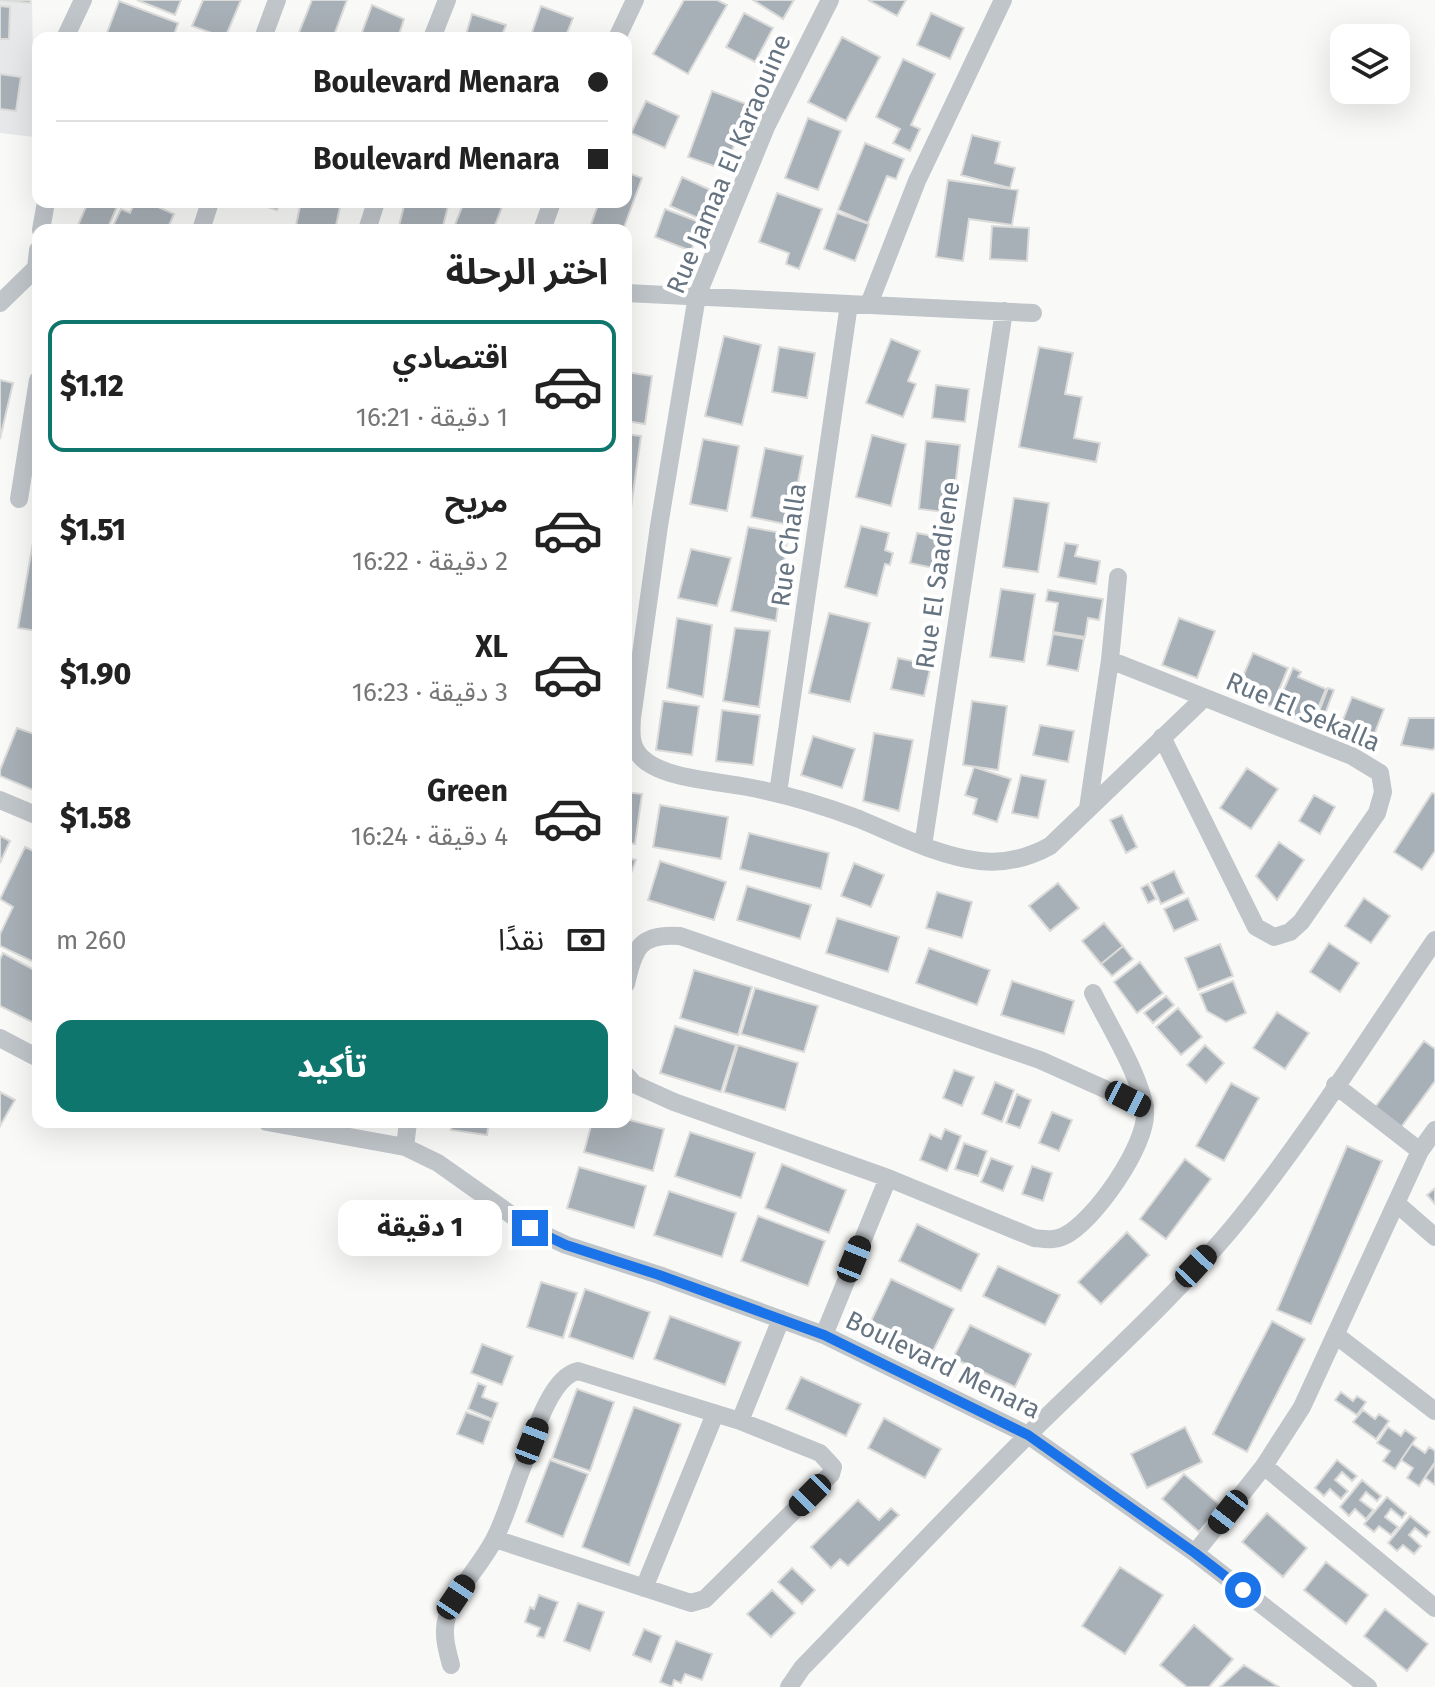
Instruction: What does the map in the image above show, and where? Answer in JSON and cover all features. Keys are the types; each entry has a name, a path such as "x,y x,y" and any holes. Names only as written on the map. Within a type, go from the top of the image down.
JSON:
{"street":[{"path":"68,32 83,0"},
{"path":"265,32 277,0"},
{"path":"434,32 447,0"},
{"path":"620,32 635,0"},
{"name":"Rue Jamaa El Karaouine","path":"632,730 659,526 697,296 766,127 830,0"},
{"path":"869,304 917,181 1003,0"},
{"path":"0,303 32,268"},
{"path":"632,293 1033,313"},
{"name":"Rue Challa","path":"778,793 849,304"},
{"name":"Rue El Saadiene","path":"923,846 1004,311"},
{"path":"19,499 32,418"},
{"path":"1088,808 1110,660 1118,577"},
{"name":"Rue El Sekalla","path":"1110,660 1352,756 1380,773 1383,792 1377,813 1301,922 1290,932 1274,937 1256,927 1162,737"},
{"name":"Rue Jamaa El Karaouine","path":"632,740 642,758 654,767 676,775 778,793 827,807 923,846 980,861 1028,858 1050,846 1204,698"},
{"path":"0,800 32,813"},
{"path":"632,958 638,948 659,934 680,936 1040,1060 1145,1107"},
{"path":"789,1687 802,1668 1028,1435 1142,1325 1232,1227 1435,940"},
{"path":"632,1082 674,1102 888,1178 1034,1238 1057,1239 1077,1227 1114,1182 1139,1143 1145,1122 1145,1107 1135,1078 1093,993"},
{"path":"0,1038 32,1055"},
{"path":"1335,1085 1420,1151"},
{"name":"Boulevard Menara","path":"300,1128 405,1147 438,1163 506,1213 554,1239 824,1335 1028,1435 1195,1553 1368,1687"},
{"path":"405,1147 407,1128"},
{"path":"1195,1553 1264,1466 1302,1407 1420,1151 1435,1130"},
{"path":"824,1335 888,1178"},
{"path":"1396,1203 1435,1237"},
{"path":"740,1421 781,1319"},
{"path":"1337,1336 1435,1411"},
{"path":"451,1665 445,1639 446,1620 456,1597 495,1539 541,1417 560,1381 568,1373 578,1371 740,1421 820,1453 833,1467 831,1474 705,1599 691,1603 495,1539"},
{"path":"644,1588 715,1414"},
{"path":"1264,1466 1435,1608"}],"shaded area":[{"path":"0,0 32,0 32,137 0,133"}],"building":[{"path":"0,0 30,0 30,3"},
{"path":"137,0 181,0 175,15"},
{"path":"203,0 241,0 228,32 208,32 192,26"},
{"path":"312,0 347,0 335,32 299,32"},
{"path":"684,0 717,0 727,5 688,74 653,54"},
{"path":"753,0 794,0 783,19"},
{"path":"868,0 906,0 897,16"},
{"path":"119,1 178,23 175,32 107,32"},
{"path":"372,5 404,19 400,32 362,32"},
{"path":"0,6 10,7 9,39 0,39"},
{"path":"541,6 573,18 567,32 532,32"},
{"path":"744,13 773,28 755,62 726,47"},
{"path":"931,13 964,28 950,59 917,45"},
{"path":"472,14 506,25 503,32 467,32"},
{"path":"842,37 880,57 846,121 808,102"},
{"path":"903,59 935,74 911,125 920,129 910,151 893,143 900,129 876,117"},
{"path":"0,74 21,77 16,111 0,109"},
{"path":"712,91 749,105 725,170 688,157"},
{"path":"646,101 679,116 665,148 632,131"},
{"path":"808,118 841,131 818,190 785,178"},
{"path":"972,135 1000,142 995,163 1015,168 1010,188 961,175"},
{"path":"865,143 904,159 896,179 887,176 868,223 838,210"},
{"path":"632,174 642,178 632,205"},
{"path":"682,177 717,193 705,221 670,206"},
{"path":"948,180 1018,190 1012,225 969,219 963,261 936,257"},
{"path":"777,193 822,209 799,269 786,264 789,253 759,242"},
{"path":"85,208 116,208 110,224 79,224"},
{"path":"132,208 160,208 174,214 170,224 114,224 121,209 130,213"},
{"path":"300,208 340,208 336,224 296,224"},
{"path":"404,208 448,208 444,224 400,224"},
{"path":"462,208 502,208 495,224 455,224"},
{"path":"597,208 631,208 625,224 591,224"},
{"path":"665,209 702,223 691,251 655,237"},
{"path":"837,213 869,224 855,261 824,249"},
{"path":"992,226 1029,228 1027,261 990,259"},
{"path":"724,336 761,345 742,425 705,416"},
{"path":"891,339 920,351 908,381 916,384 903,417 866,403"},
{"path":"779,347 815,353 807,398 772,392"},
{"path":"1039,347 1073,353 1065,394 1082,397 1074,438 1100,443 1096,462 1019,447"},
{"path":"632,373 652,376 645,424 632,422"},
{"path":"0,380 13,383 0,439"},
{"path":"936,385 969,389 965,422 932,418"},
{"path":"632,435 641,436 632,501"},
{"path":"872,435 906,444 891,506 856,497"},
{"path":"703,439 739,446 727,511 690,504"},
{"path":"926,441 960,445 952,513 919,509"},
{"path":"765,448 803,456 790,525 751,517"},
{"path":"1014,498 1049,503 1038,572 1003,567"},
{"path":"861,526 889,533 885,550 893,553 890,565 885,564 877,596 845,587"},
{"path":"748,527 788,534 776,621 731,611"},
{"path":"917,533 949,539 942,570 910,563"},
{"path":"1065,543 1078,545 1075,556 1100,561 1096,584 1058,577"},
{"path":"32,548 32,630 18,628"},
{"path":"691,549 731,558 717,606 678,598"},
{"path":"1001,589 1035,594 1024,662 990,657"},
{"path":"1048,590 1103,599 1099,620 1088,618 1085,637 1053,632 1058,603 1046,601"},
{"path":"829,613 870,623 850,702 809,693"},
{"path":"677,618 712,625 703,697 667,688"},
{"path":"1179,618 1215,631 1197,678 1162,665"},
{"path":"735,628 770,631 759,707 723,701"},
{"path":"1053,634 1084,639 1078,671 1047,665"},
{"path":"1253,653 1288,668 1272,707 1236,692"},
{"path":"898,658 931,665 924,696 891,689"},
{"path":"1293,668 1301,672 1298,677 1326,689 1311,725 1275,710"},
{"path":"1328,688 1334,690 1320,727 1314,725"},
{"path":"1352,697 1384,709 1371,743 1339,730"},
{"path":"663,701 699,706 692,755 656,750"},
{"path":"972,701 1007,706 998,770 963,765"},
{"path":"722,710 760,715 753,765 716,761"},
{"path":"1409,718 1435,718 1433,750 1401,745"},
{"path":"1040,725 1074,731 1068,762 1033,755"},
{"path":"17,728 32,733 32,789 0,776"},
{"path":"874,733 913,740 899,811 863,801"},
{"path":"813,736 855,749 842,788 801,775"},
{"path":"974,767 1011,779 997,822 973,814 977,799 965,795"},
{"path":"1247,768 1278,789 1251,829 1220,808"},
{"path":"1021,775 1046,780 1038,818 1012,813"},
{"path":"632,793 642,794 635,844 632,844"},
{"path":"1432,793 1435,794 1435,851 1422,870 1394,852"},
{"path":"1314,795 1335,807 1320,834 1299,821"},
{"path":"660,805 728,817 721,859 653,847"},
{"path":"1122,815 1137,847 1126,853 1110,820"},
{"path":"749,833 829,853 821,889 740,869"},
{"path":"0,836 10,841 0,863"},
{"path":"1279,842 1304,860 1277,900 1256,876"},
{"path":"25,847 32,850 32,961 0,946 0,934 13,907 0,899"},
{"path":"660,861 726,882 714,920 648,900"},
{"path":"854,863 884,875 871,907 841,896"},
{"path":"1174,871 1184,893 1161,904 1151,882"},
{"path":"1058,883 1079,908 1050,931 1029,906"},
{"path":"1148,884 1156,899 1148,903 1141,888"},
{"path":"747,886 811,905 800,939 737,920"},
{"path":"937,892 972,902 962,938 926,928"},
{"path":"1188,898 1198,920 1174,931 1164,909"},
{"path":"1364,898 1390,916 1371,943 1345,926"},
{"path":"837,918 899,937 888,972 826,953"},
{"path":"1104,923 1123,946 1101,964 1082,941"},
{"path":"1329,943 1359,963 1340,992 1310,972"},
{"path":"1220,944 1233,976 1198,990 1185,958"},
{"path":"1123,946 1133,959 1112,976 1101,964"},
{"path":"929,948 990,970 977,1005 916,983"},
{"path":"3,953 32,969 32,1022 0,1006 0,959"},
{"path":"1140,962 1163,993 1137,1013 1114,982"},
{"path":"694,970 752,987 738,1035 680,1018"},
{"path":"1012,981 1074,1001 1064,1034 1001,1015"},
{"path":"1233,981 1246,1013 1226,1022 1207,1011 1200,994"},
{"path":"755,988 818,1006 804,1052 741,1034"},
{"path":"1166,996 1174,1005 1153,1023 1144,1013"},
{"path":"1178,1008 1202,1037 1181,1055 1156,1027"},
{"path":"1277,1012 1309,1033 1285,1069 1253,1048"},
{"path":"675,1026 736,1045 721,1092 660,1073"},
{"path":"1424,1041 1435,1049 1435,1081 1399,1130 1373,1110"},
{"path":"738,1045 798,1063 785,1110 724,1092"},
{"path":"1205,1045 1224,1063 1206,1083 1187,1065"},
{"path":"954,1070 974,1077 962,1106 943,1098"},
{"path":"995,1082 1014,1090 1002,1122 982,1114"},
{"path":"1231,1083 1259,1098 1224,1161 1196,1146"},
{"path":"0,1092 15,1100 0,1126"},
{"path":"1017,1094 1031,1100 1020,1128 1006,1123"},
{"path":"1052,1112 1072,1120 1059,1151 1039,1143"},
{"path":"632,1121 664,1129 653,1171 584,1152 590,1128 632,1128"},
{"path":"451,1128 488,1128 487,1135"},
{"path":"945,1129 961,1136 947,1171 920,1160 930,1134 941,1139"},
{"path":"690,1132 755,1153 741,1198 675,1176"},
{"path":"964,1143 987,1151 978,1176 955,1169"},
{"path":"1347,1146 1382,1161 1311,1324 1277,1310"},
{"path":"991,1158 1013,1166 1003,1191 981,1182"},
{"path":"1185,1159 1211,1179 1166,1239 1140,1219"},
{"path":"782,1164 846,1190 829,1233 765,1208"},
{"path":"1032,1166 1052,1173 1043,1201 1022,1194"},
{"path":"579,1167 646,1186 634,1228 567,1208"},
{"path":"1435,1188 1435,1204 1427,1195"},
{"path":"669,1191 736,1213 722,1257 654,1235"},
{"path":"758,1216 825,1241 808,1286 741,1261"},
{"path":"917,1224 979,1254 961,1291 899,1261"},
{"path":"1127,1232 1149,1255 1101,1304 1078,1282"},
{"path":"998,1266 1060,1295 1045,1325 983,1296"},
{"path":"891,1279 954,1309 933,1351 871,1321"},
{"path":"541,1282 577,1293 563,1338 527,1327"},
{"path":"585,1289 650,1312 633,1359 569,1337"},
{"path":"670,1316 741,1342 725,1385 654,1359"},
{"path":"1272,1321 1305,1339 1247,1452 1213,1434"},
{"path":"970,1325 1031,1354 1015,1387 953,1358"},
{"path":"482,1344 513,1356 502,1385 471,1373"},
{"path":"801,1377 861,1404 846,1436 786,1409"},
{"path":"478,1383 486,1386 482,1397 498,1403 492,1419 468,1409"},
{"path":"577,1389 614,1402 590,1471 552,1458"},
{"path":"1341,1392 1353,1401 1357,1396 1366,1402 1357,1415 1335,1400"},
{"path":"634,1407 681,1424 629,1565 582,1547"},
{"path":"1363,1410 1375,1419 1379,1414 1389,1421 1376,1439 1353,1422"},
{"path":"466,1412 491,1421 483,1444 457,1434"},
{"path":"884,1418 941,1449 925,1478 868,1448"},
{"path":"1185,1427 1202,1462 1147,1488 1131,1454"},
{"path":"1388,1427 1401,1436 1405,1430 1416,1438 1395,1469 1383,1461 1390,1451 1377,1443"},
{"path":"1412,1444 1425,1453 1429,1447 1435,1451 1435,1462 1419,1486 1407,1478 1413,1468 1401,1460"},
{"path":"550,1460 588,1474 563,1537 526,1522"},
{"path":"1337,1460 1357,1476 1352,1481 1342,1472 1335,1480 1348,1491 1341,1499 1330,1489 1324,1496 1315,1488"},
{"path":"1435,1464 1435,1485 1425,1478"},
{"path":"1184,1474 1221,1506 1199,1532 1162,1499"},
{"path":"1362,1480 1381,1496 1377,1501 1366,1492 1360,1500 1373,1510 1366,1519 1355,1509 1349,1516 1340,1507"},
{"path":"1387,1497 1406,1513 1402,1518 1391,1509 1385,1517 1398,1527 1391,1535 1379,1526 1374,1532 1364,1524"},
{"path":"858,1500 879,1520 891,1508 899,1515 848,1566 840,1559 831,1568 811,1547"},
{"path":"1267,1513 1307,1548 1283,1577 1242,1542"},
{"path":"1410,1516 1430,1532 1426,1537 1415,1528 1409,1535 1421,1546 1414,1554 1403,1545 1397,1551 1388,1543"},
{"path":"1326,1562 1368,1595 1346,1624 1304,1590"},
{"path":"1120,1567 1163,1595 1125,1654 1082,1626"},
{"path":"792,1568 815,1590 802,1604 778,1582"},
{"path":"772,1590 795,1613 771,1637 747,1614"},
{"path":"539,1595 558,1602 544,1638 537,1636 540,1628 525,1622 530,1607 534,1609"},
{"path":"578,1603 604,1612 590,1651 564,1641"},
{"path":"1385,1609 1428,1644 1407,1671 1364,1636"},
{"path":"1194,1625 1233,1659 1209,1687 1187,1687 1160,1665"},
{"path":"644,1629 661,1636 651,1662 633,1655"},
{"path":"676,1641 712,1654 702,1680 685,1674 681,1683 674,1680 672,1687 660,1682"},
{"path":"1244,1665 1279,1687 1220,1687"}],"route":[{"path":"530,1228 566,1245 824,1335 1028,1435 1243,1590"}]}
